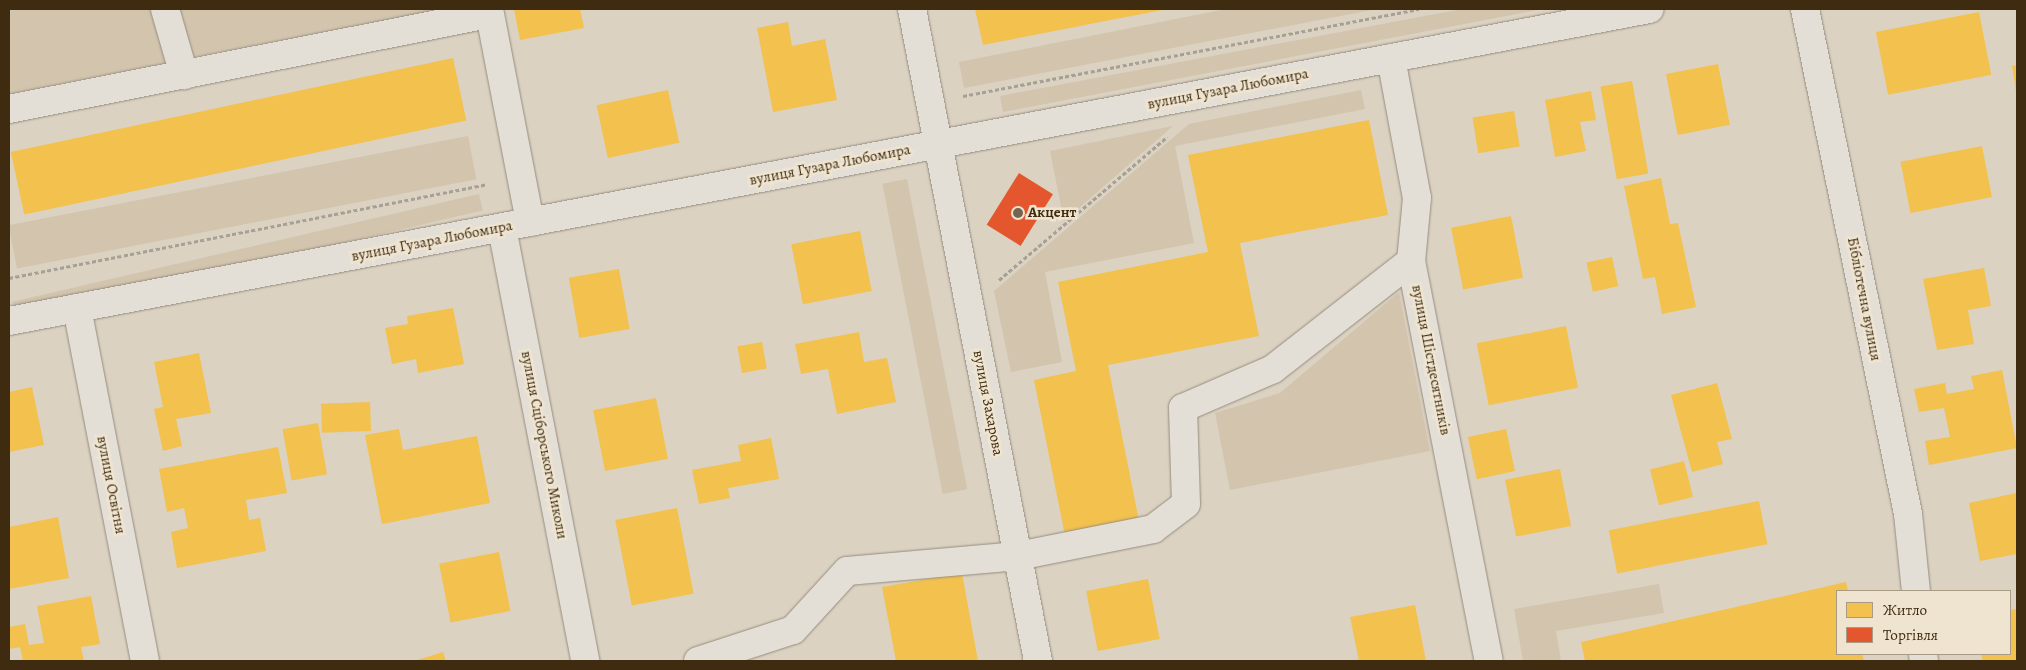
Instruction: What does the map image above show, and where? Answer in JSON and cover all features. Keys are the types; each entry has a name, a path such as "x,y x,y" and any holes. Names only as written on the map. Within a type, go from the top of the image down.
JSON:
{"street":[{"path":"165,9 184,74"},
{"name":"вулиця Захарова","path":"912,9 1038,661"},
{"name":"вулиця Гузара Любомира","path":"9,321 1650,9"},
{"name":"Бібліотечна вулиця","path":"1806,9 1908,514 1916,590"},
{"path":"9,109 489,12 530,222"},
{"name":"вулиця Шістдесятників","path":"1391,58 1417,198 1411,260 1489,661"},
{"name":"вулиця Сціборського Миколи","path":"502,228 585,661"},
{"path":"698,661 792,630 847,571 1018,556 1154,529 1186,504 1183,408 1273,368 1411,260"},
{"name":"вулиця Освітня","path":"77,308 145,661"}],"path":[{"path":"931,102 1419,9"},
{"path":"970,305 1170,135"},
{"path":"9,278 522,178"}],"shaded area":[{"path":"9,9 152,9 167,63 9,94"},
{"path":"180,9 442,9 194,57"},
{"path":"1226,9 1377,9 964,88 959,62"},
{"path":"1462,9 1543,9 1003,112 1000,96"},
{"path":"1361,90 1365,109 1175,146 1194,243 1045,272 1062,362 1011,372 994,291 1189,124"},
{"path":"1173,126 1064,221 1050,151"},
{"path":"468,136 476,179 17,268 9,225"},
{"path":"907,179 967,489 943,494 882,184"},
{"path":"479,194 483,211 16,318 12,302"},
{"path":"1399,292 1430,451 1230,490 1215,413 1280,393"},
{"path":"1659,584 1664,613 1556,631 1561,661 1523,661 1514,609"}],"building: Житло":[{"path":"514,9 580,9 584,28 520,40"},
{"path":"975,9 1162,9 1162,10 983,45"},
{"path":"1979,12 1991,75 1888,95 1876,32"},
{"path":"788,22 792,46 825,39 837,100 773,112 757,28"},
{"path":"453,58 466,121 24,215 11,152"},
{"path":"1718,64 1730,125 1678,135 1666,74"},
{"path":"2017,65 2017,91 2016,91 2012,66"},
{"path":"1632,81 1648,174 1617,179 1600,87"},
{"path":"668,90 679,143 608,158 597,105"},
{"path":"1591,91 1596,120 1580,122 1586,151 1555,157 1545,100"},
{"path":"1514,111 1520,147 1478,153 1473,118"},
{"path":"1369,120 1388,215 1240,243 1259,336 1108,365 1139,521 1065,536 1034,380 1076,371 1058,282 1208,252 1188,155"},
{"path":"1982,146 1992,197 1910,213 1901,162"},
{"path":"1661,178 1670,224 1678,223 1696,307 1662,314 1655,277 1643,279 1624,186"},
{"path":"1511,216 1523,278 1463,289 1451,228"},
{"path":"860,231 872,291 803,304 791,244"},
{"path":"1612,257 1618,286 1593,292 1587,262"},
{"path":"1984,268 1991,306 1968,310 1974,344 1937,350 1923,279"},
{"path":"619,269 630,329 579,338 569,278"},
{"path":"453,308 464,364 418,373 416,359 392,364 385,328 408,324 407,316"},
{"path":"1566,326 1578,388 1489,405 1477,343"},
{"path":"859,332 864,362 887,358 896,402 837,414 828,369 801,374 795,344"},
{"path":"762,342 767,369 742,373 737,346"},
{"path":"199,353 211,413 176,419 182,446 163,451 154,409 163,407 154,362"},
{"path":"2002,370 2017,448 1929,465 1925,441 1950,437 1944,408 1919,412 1914,389 1945,383 1947,394 1974,389 1971,376"},
{"path":"1717,383 1732,439 1717,442 1723,464 1692,472 1671,395"},
{"path":"32,387 44,445 9,452 9,392"},
{"path":"656,398 668,459 605,471 593,410"},
{"path":"370,402 371,431 322,433 321,404"},
{"path":"318,423 327,474 292,480 283,429"},
{"path":"399,429 403,450 477,436 490,503 382,524 365,435"},
{"path":"1506,429 1515,471 1477,479 1468,437"},
{"path":"771,438 779,479 728,488 730,498 699,504 692,470 741,461 738,445"},
{"path":"278,447 287,493 246,500 249,520 260,518 266,551 177,568 171,532 188,528 184,508 167,512 159,469"},
{"path":"1684,461 1693,497 1659,505 1650,469"},
{"path":"1560,469 1571,526 1516,537 1505,480"},
{"path":"2017,493 2017,554 1980,561 1969,503"},
{"path":"1759,501 1767,544 1617,573 1609,530"},
{"path":"677,508 694,593 632,605 615,520"},
{"path":"58,517 69,578 9,589 9,527"},
{"path":"499,552 510,611 451,623 439,564"},
{"path":"962,573 978,661 896,661 882,587"},
{"path":"1148,579 1160,639 1098,651 1086,591"},
{"path":"1846,582 1848,590 1836,590 1836,655 1862,655 1864,661 1585,661 1581,642"},
{"path":"91,596 100,644 81,647 84,661 23,661 20,647 9,649 9,627 25,624 29,645 44,643 37,606"},
{"path":"1415,605 1426,661 1359,661 1350,617"},
{"path":"2017,609 2017,661 1983,661 1981,655 2011,655 2011,610"},
{"path":"443,652 446,661 414,661"}],"building: Торгівля":[{"name":"Акцент","path":"1019,173 1053,194 1021,246 987,225"}],"place":[{"name":"Акцент","path":"1018,213"}]}
